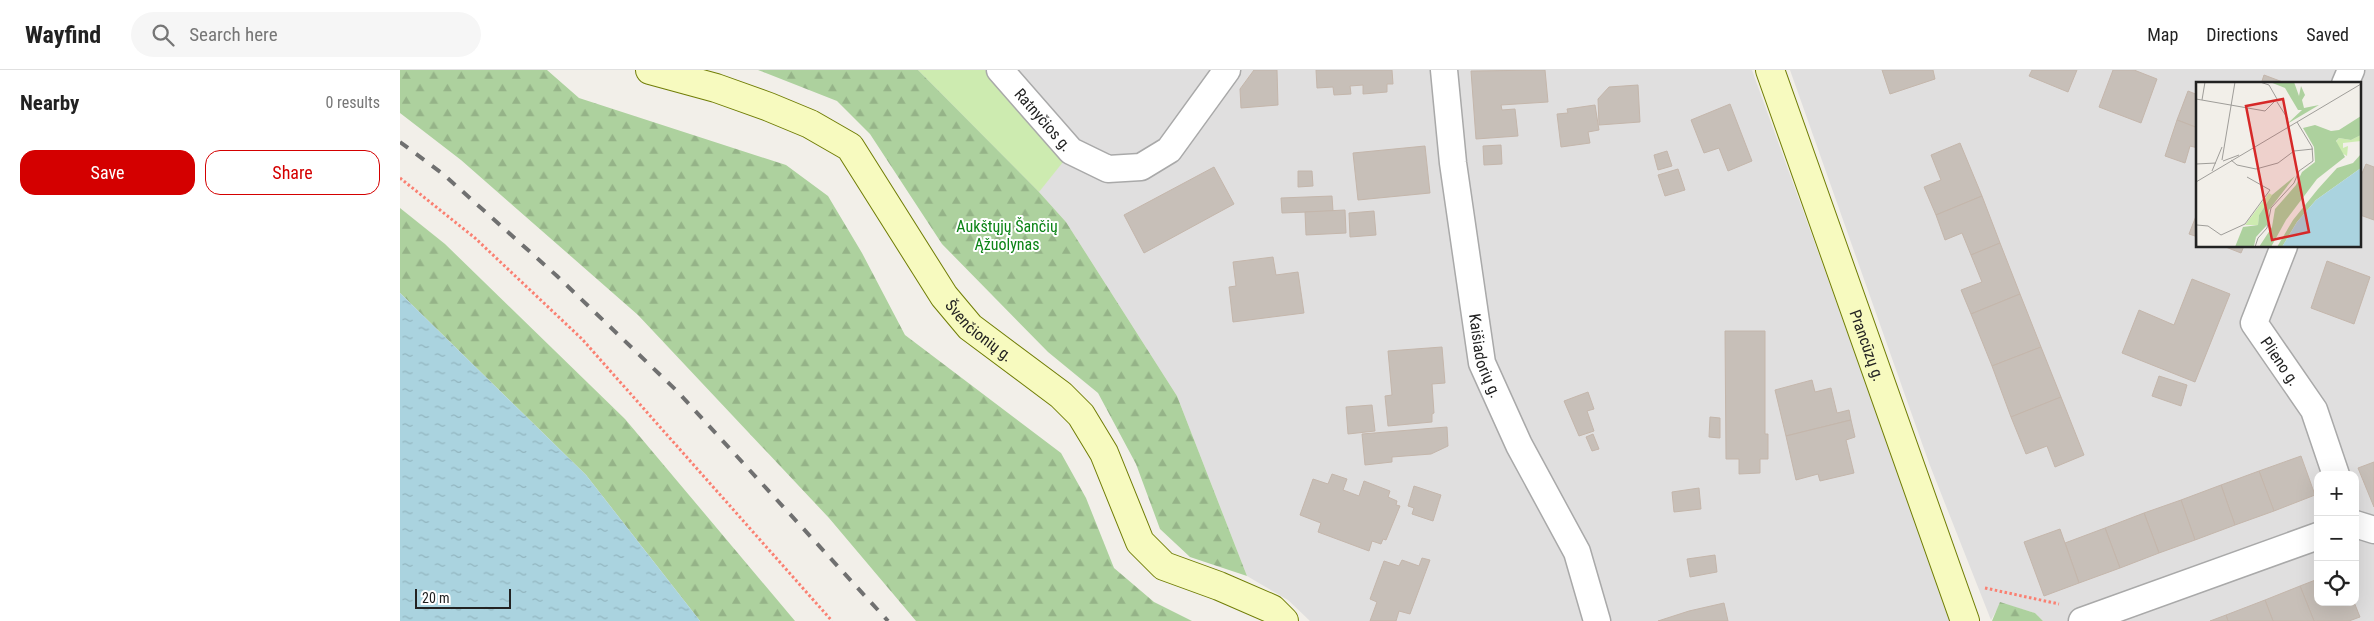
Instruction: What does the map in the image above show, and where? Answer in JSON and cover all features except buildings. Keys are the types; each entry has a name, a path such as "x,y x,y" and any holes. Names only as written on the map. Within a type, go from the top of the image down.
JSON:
{"street":[{"name":"Švenčionių g.","path":"650,70 716,88 769,107 810,124 850,147 944,296 970,327 1061,395 1081,415 1104,453 1140,542 1164,566 1272,609 1284,621"},
{"name":"Ratnyčios g.","path":"1000,70 1071,151 1108,169 1141,167 1168,150 1227,70"},
{"name":"Kaišiadorių g.","path":"1444,70 1453,163 1482,362 1519,445 1577,552 1597,621"},
{"name":"Prancūzų g.","path":"1770,70 1965,621"},
{"path":"2346,82 2351,70"},
{"name":"Plieno g.","path":"2283,248 2254,323 2314,410 2335,471"},
{"path":"2359,525 2374,530"},
{"path":"2074,613 2314,537"}],"path":[{"path":"400,178 475,238 582,339 832,621"},
{"path":"1951,581 2074,613"}],"shaded area":[{"path":"918,70 1752,70 1952,621 1310,621 1288,600 1247,576 1177,396 1066,222 1039,192"},
{"path":"1790,70 2374,70 2374,621 2043,621 2035,613 2001,603 1991,620 1929,463"}],"green space":[{"path":"400,70 547,70 579,98 786,165 828,196 862,253 905,335 1061,453 1086,498 1114,568 1154,602 1192,621 916,621 829,518 638,315 461,160 400,113"},
{"name":"Aukštųjų Šančių Ąžuolynas","path":"758,70 918,70 1039,192 1066,222 1177,396 1247,576 1190,557 1160,529 1136,464 1098,393 1048,352 942,244 870,134 837,101"},
{"path":"918,70 985,70 1067,157 1039,192"},
{"path":"400,208 445,244 625,419 795,621 700,621 586,475 400,293"},
{"path":"2000,602 2035,613 2043,621 1992,621"}],"water":[{"path":"400,293 586,475 700,621 400,621"}],"railway":[{"path":"400,142 443,174 557,276 677,391 888,621"}]}
